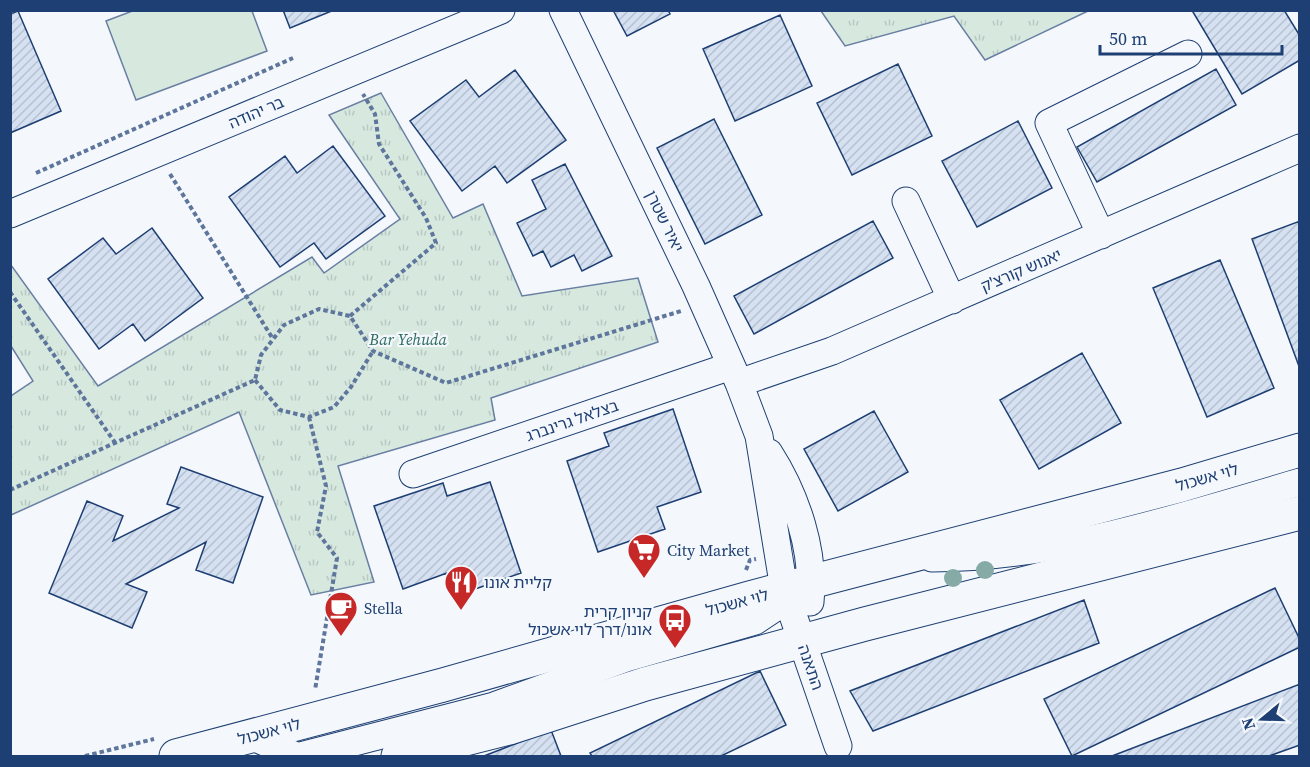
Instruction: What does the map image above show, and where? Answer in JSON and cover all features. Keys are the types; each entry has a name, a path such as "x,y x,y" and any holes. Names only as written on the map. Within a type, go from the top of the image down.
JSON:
{"main road":[{"name":"לוי אשכול","path":"176,756 255,750 444,685 1182,485 1299,450"},
{"path":"398,756 509,728 645,684 997,589 1297,520"}],"street":[{"name":"בר יהודה","path":"10,214 501,10"},
{"name":"יאיר שטרן","path":"563,10 704,304 759,436 790,495 806,545 794,591 809,613 802,641"},
{"path":"1101,235 1049,123 1188,54"},
{"name":"יאנוש קורצ'ק","path":"735,374 832,351 1299,148"},
{"path":"906,201 952,300"},
{"name":"בצלאל גרינברג","path":"412,474 735,374"},
{"path":"910,557 968,558 1005,554 1146,526 1299,482"},
{"path":"997,589 1052,563 1146,526"},
{"path":"219,756 255,750 298,756 494,706 626,658 755,621 794,591"},
{"path":"755,621 802,641"},
{"name":"התאנה","path":"802,641 838,746"}],"path":[{"path":"32,175 293,58"},
{"path":"350,316 436,243 426,219 379,144 375,114 351,73"},
{"path":"157,153 273,339"},
{"path":"10,292 116,444"},
{"path":"255,380 261,355 284,325 320,309 350,316 373,351 446,383 704,304"},
{"path":"255,380 280,410 309,417 334,407 351,387 373,351"},
{"path":"10,490 255,380"},
{"path":"309,417 326,486 317,532 337,558 314,699"}],"green space":[{"path":"135,10 252,11 267,51 136,100 106,21"},
{"path":"821,11 1088,11 985,60 954,16 845,46"},
{"name":"Bar Yehuda","path":"381,93 453,218 483,204 522,296 638,278 658,342 491,398 495,420 338,466 374,582 311,595 239,412 11,515 11,396 33,381 11,346 11,265 98,386 312,257 324,273 400,219 329,115"}],"building":[{"path":"283,10 334,10 290,28"},
{"path":"613,10 668,10 670,14 627,36"},
{"path":"1195,10 1284,10 1300,36 1300,60 1242,94 1193,12"},
{"path":"18,11 61,111 10,133 10,14"},
{"path":"780,15 812,86 735,121 703,49"},
{"path":"898,64 932,136 852,175 817,103"},
{"path":"1216,69 1236,105 1097,182 1077,147"},
{"path":"515,70 566,140 507,183 495,166 462,191 410,121 466,80 479,97"},
{"path":"714,119 762,215 705,244 657,148"},
{"path":"1018,121 1052,188 977,227 942,161"},
{"path":"333,146 385,216 326,259 314,243 280,267 229,197 285,156 297,173"},
{"path":"565,164 612,256 582,271 574,255 551,267 543,251 533,256 517,223 546,209 532,180"},
{"path":"873,221 893,258 754,334 734,296"},
{"path":"1300,221 1300,369 1252,239"},
{"path":"152,228 203,298 145,341 133,324 99,349 48,279 103,238 116,254"},
{"path":"1220,260 1274,388 1207,417 1153,288"},
{"path":"1082,353 1121,423 1039,469 1000,400"},
{"path":"673,409 701,492 657,507 665,529 598,552 567,461 609,446 604,433"},
{"path":"874,411 908,472 838,511 804,449"},
{"path":"181,467 263,497 233,583 196,570 206,542 126,584 147,592 132,628 49,593 87,501 123,516 113,541 179,508 167,504"},
{"path":"490,482 521,573 455,596 447,573 403,589 374,506 443,483 447,496"},
{"path":"1275,588 1300,640 1300,647 1072,756 1044,699"},
{"path":"1084,600 1099,643 873,731 850,691"},
{"path":"760,671 786,725 721,756 592,756 590,753"},
{"path":"1300,684 1300,745 1269,756 1112,756"},
{"path":"551,730 561,756 484,756"}],"place":[{"name":"City Market","path":"644,579"},
{"name":"קליית אונו","path":"461,611"},
{"name":"Stella","path":"341,637"},
{"name":"קניון קרית אונו/דרך לוי אשכול","path":"675,649"}]}
